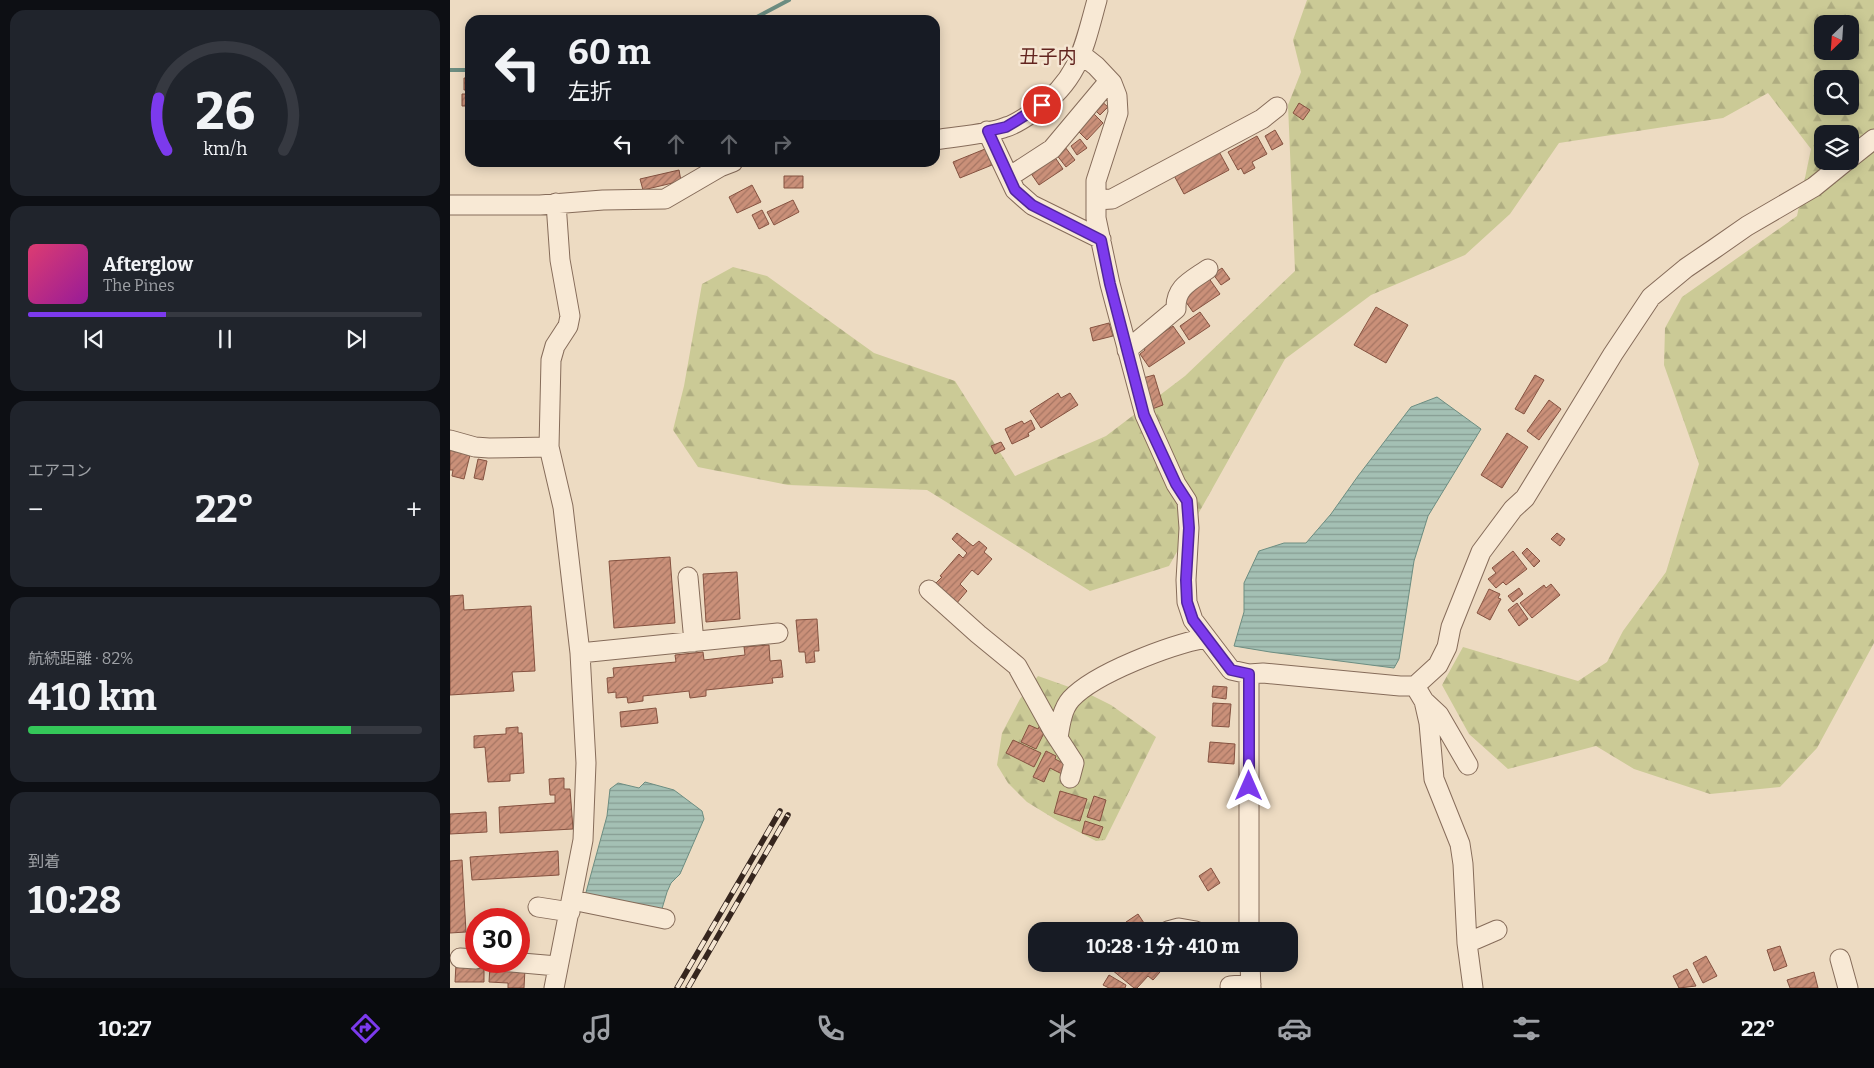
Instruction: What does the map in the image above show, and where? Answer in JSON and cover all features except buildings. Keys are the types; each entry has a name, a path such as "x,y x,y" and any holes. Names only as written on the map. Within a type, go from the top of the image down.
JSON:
{"street":[{"path":"940,139 1006,127 1042,105 1066,82 1082,55 1097,0"},
{"path":"1082,55 1096,66 1109,81 1117,96 1118,112 1096,181 1096,218 1110,284 1144,415 1176,484 1187,501 1189,528 1186,580 1187,602 1193,620 1231,670 1249,674 1262,673 1400,686 1419,694 1439,715 1468,765"},
{"path":"1009,177 1052,149 1109,81"},
{"path":"1096,200 1112,199 1262,119 1277,107"},
{"path":"988,131 1015,190 1032,205 1101,240"},
{"path":"1859,151 1874,140"},
{"path":"450,205 540,205 665,199 720,167"},
{"path":"1419,694 1447,647 1452,628 1480,552 1513,510 1525,498 1613,354 1652,297 1686,268 1714,248 1747,226 1814,187 1835,170"},
{"path":"554,988 583,840 586,763 580,653 563,507 549,447 551,360 555,346 568,326 570,316 560,260 556,203"},
{"path":"1127,350 1176,310 1176,299 1179,290 1208,268"},
{"path":"450,440 489,448 549,447"},
{"path":"688,577 694,642"},
{"path":"929,590 1016,666 1074,763 1070,778"},
{"path":"580,653 778,633"},
{"path":"1058,738 1061,719 1070,700 1086,685 1162,651 1186,642 1206,638"},
{"path":"1249,674 1249,922"},
{"path":"1419,694 1429,723 1434,779 1460,844 1463,864 1467,943 1473,988"},
{"path":"538,907 571,906 665,918"},
{"path":"1467,943 1497,930"},
{"path":"1840,959 1848,988"},
{"path":"530,964 557,966"},
{"path":"1230,986 1251,986 1250,972"}],"green space":[{"path":"1307,0 1874,0 1874,643 1817,748 1780,787 1710,794 1634,769 1596,746 1508,769 1469,734 1442,685 1463,647 1578,681 1607,662 1623,631 1666,572 1699,464 1664,365 1665,328 1682,297 1797,216 1811,149 1768,93 1723,118 1559,143 1510,214 1465,255 1371,295 1285,359 1169,566 1090,591 927,490 788,485 698,467 673,430 684,386 702,284 733,267 767,276 874,353 955,381 1015,476 1106,436 1185,376 1295,271 1288,105 1301,72 1293,40"},
{"path":"1038,676 1089,694 1111,705 1156,737 1105,840 1096,841 1027,802 1008,783 997,765 1002,733 1020,699"}],"shaded area":[{"path":"1437,397 1481,429 1428,516 1414,561 1399,659 1394,668 1234,646 1244,612 1244,583 1259,551 1284,543 1306,543 1331,514 1411,407"},
{"path":"645,782 674,790 702,811 704,819 680,874 671,883 661,912 585,896 607,816 610,789 618,783 639,788"}],"waterway":[{"path":"760,15 789,0"},
{"path":"450,70 465,70"}],"railway":[{"path":"677,988 780,811"},
{"path":"688,988 788,815"}],"district":[{"name":"丑子内","path":"1048,56"}],"route":[{"path":"1042,105 1024,118 1006,127 988,131 1015,190 1032,205 1101,240 1110,284 1144,415 1176,484 1187,501 1189,528 1186,580 1187,602 1193,620 1231,670 1249,674 1249,786"}]}
